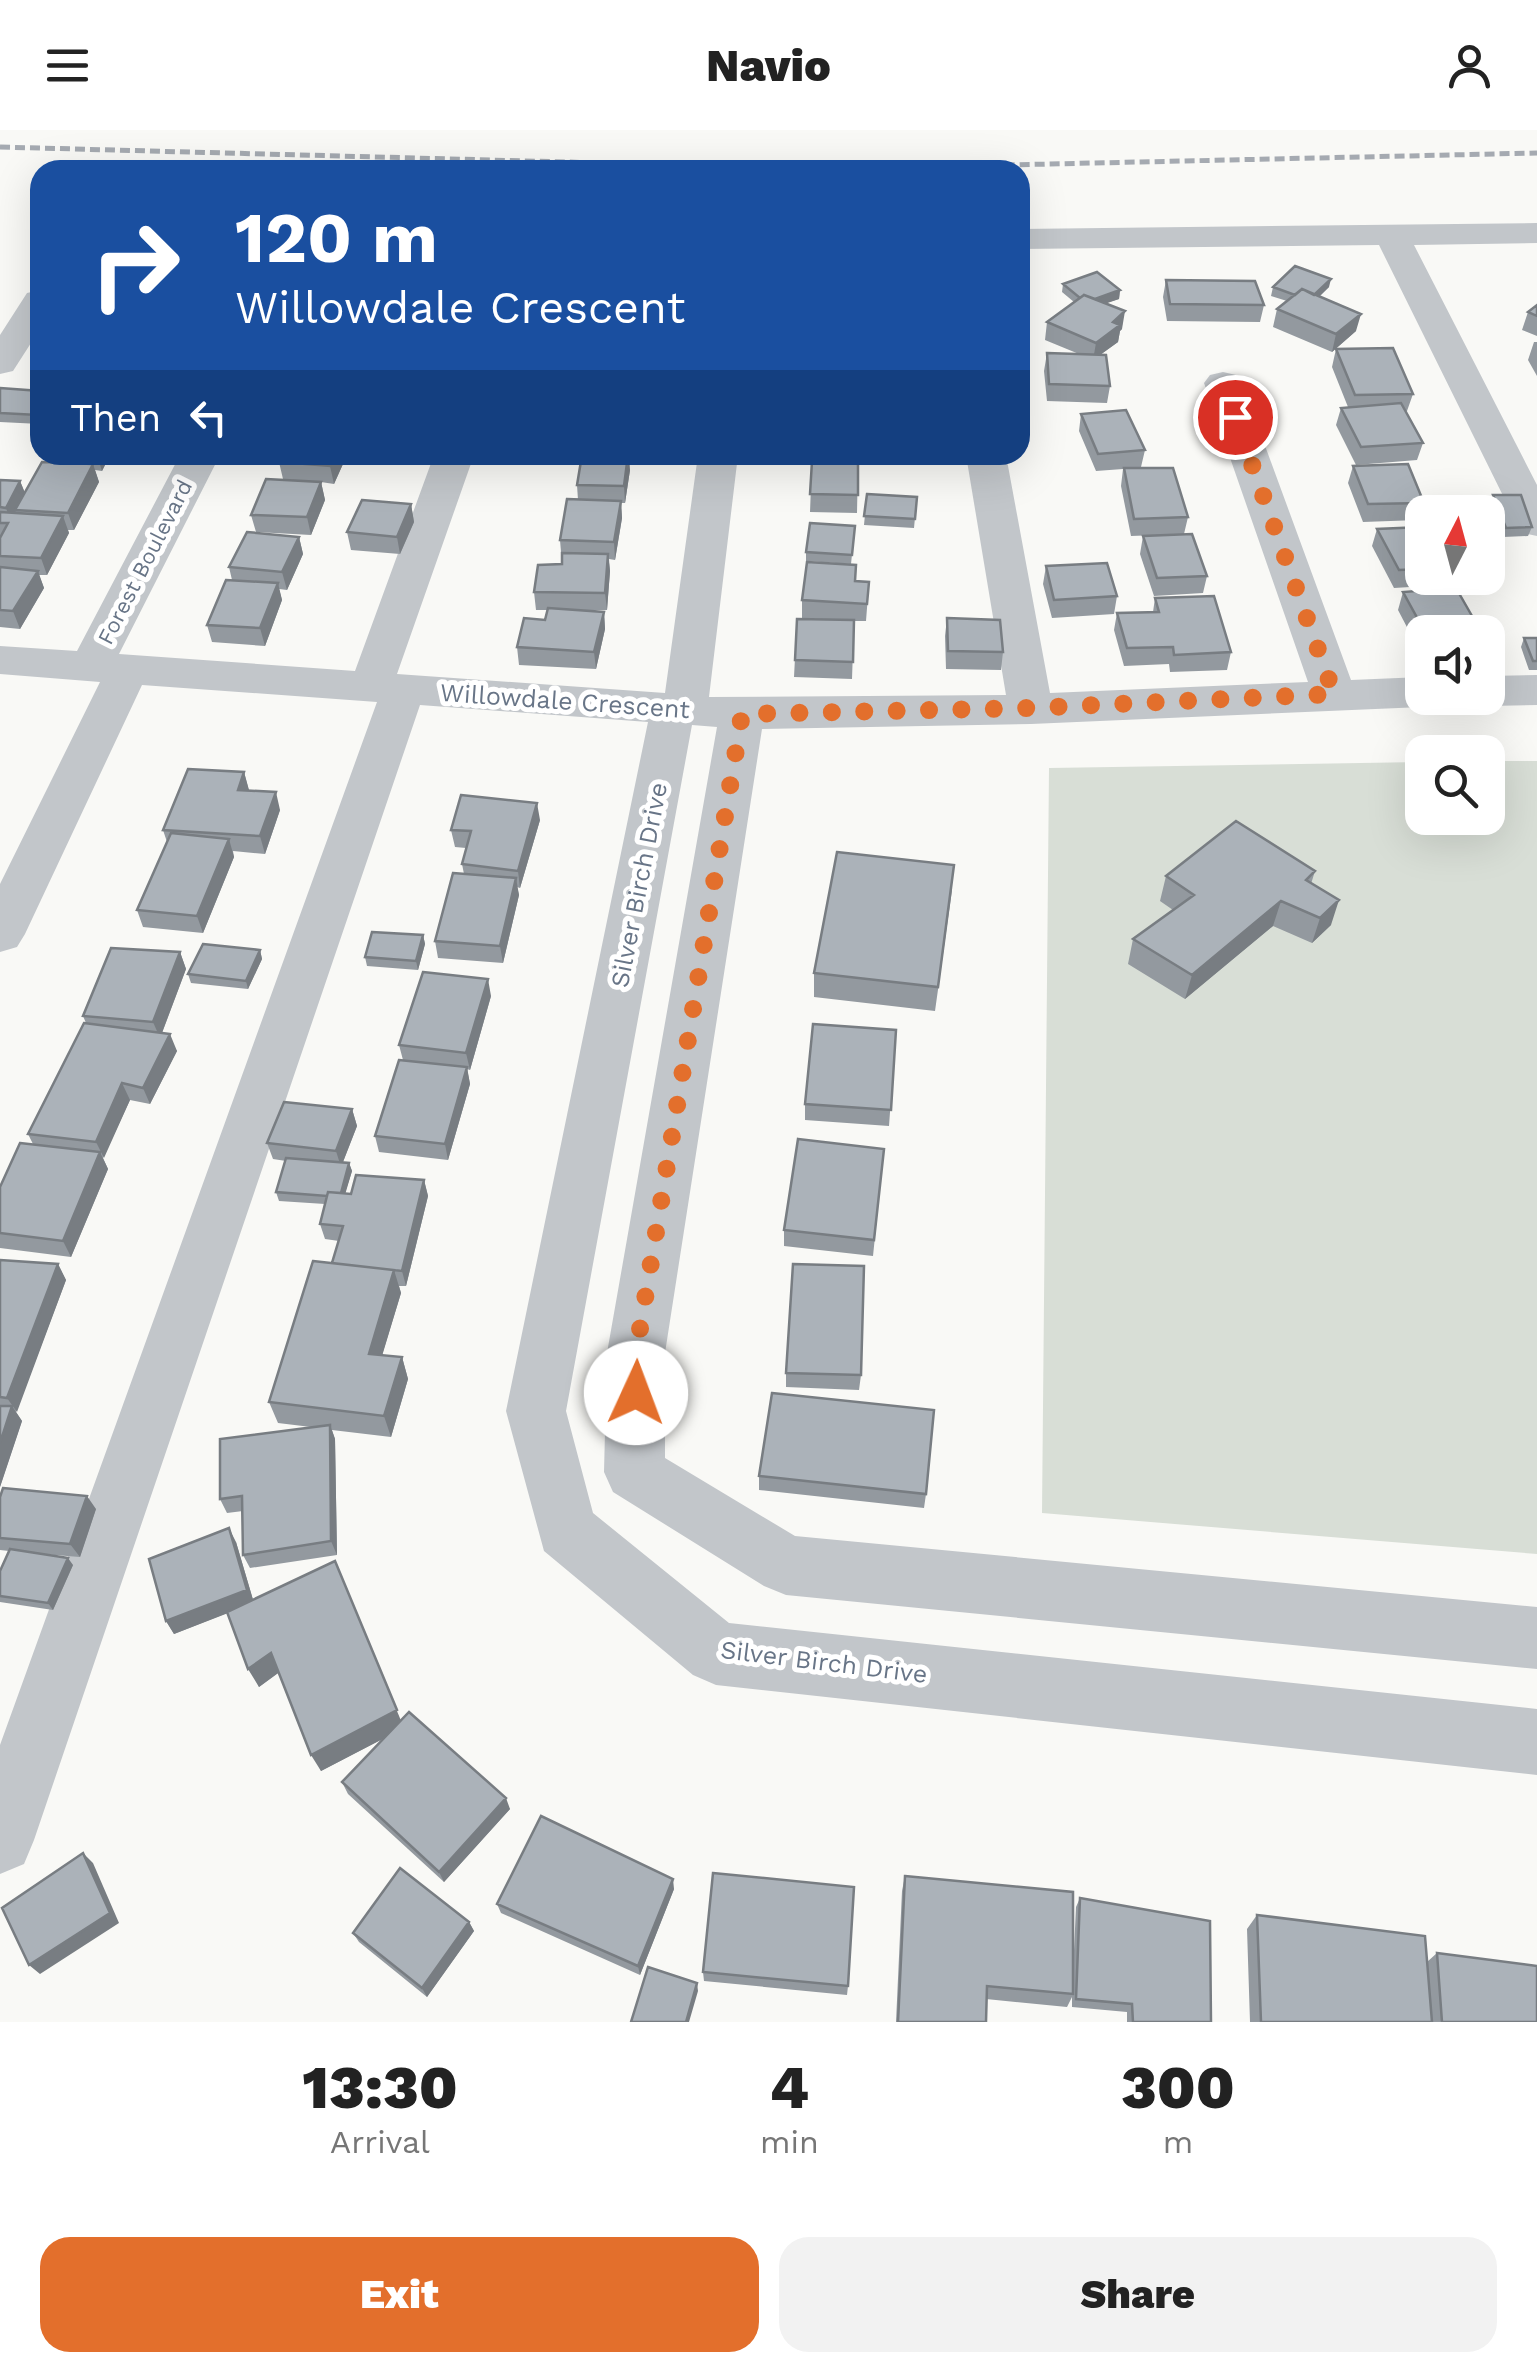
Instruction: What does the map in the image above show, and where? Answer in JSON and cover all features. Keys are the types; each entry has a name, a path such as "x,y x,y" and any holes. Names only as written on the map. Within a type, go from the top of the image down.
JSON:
{"street":[{"path":"1030,239 1537,234"},
{"path":"1393,238 1537,524"},
{"path":"0,364 30,317"},
{"path":"1223,382 1334,694"},
{"name":"Forest Boulevard","path":"0,934 95,669 195,465"},
{"path":"0,1840 387,688 451,465"},
{"name":"Silver Birch Drive","path":"716,465 679,710 536,1411 566,1530 716,1653 1537,1742"},
{"path":"988,465 1031,708"},
{"name":"Willowdale Crescent","path":"0,664 742,714 1031,708 1405,692"},
{"path":"1505,691 1537,690"},
{"path":"742,714 636,1353 635,1472 786,1566 1537,1638"}],"shaded area":[{"path":"1505,761 1537,761 1537,1554 1042,1513 1049,768 1405,762 1405,835 1505,835"}],"building":[{"path":"1295,266 1331,279 1314,295 1302,289 1295,295 1273,287"},
{"path":"1097,272 1120,290 1095,299 1084,295 1080,298 1063,284"},
{"path":"1166,280 1255,281 1264,305 1170,304"},
{"path":"1302,289 1361,314 1336,334 1277,309"},
{"path":"1084,295 1125,311 1113,322 1120,325 1096,343 1047,322"},
{"path":"1393,348 1413,394 1355,395 1336,349"},
{"path":"1047,353 1106,355 1110,386 1049,384"},
{"path":"0,388 30,390 30,415 0,413"},
{"path":"1401,403 1423,443 1361,447 1341,408"},
{"path":"1126,410 1145,450 1098,454 1081,414"},
{"path":"1408,464 1421,495 1405,495 1405,503 1368,504 1353,466"},
{"path":"40,465 92,465 68,513 15,510"},
{"path":"580,465 627,465 624,486 577,485"},
{"path":"812,465 858,465 858,495 810,494"},
{"path":"1124,468 1173,468 1188,517 1134,519"},
{"path":"266,479 321,482 307,517 251,515"},
{"path":"0,480 20,481 6,508 0,507"},
{"path":"867,494 917,497 915,519 864,516"},
{"path":"1505,495 1521,495 1532,527 1506,528"},
{"path":"567,499 621,501 614,542 560,540"},
{"path":"362,500 411,504 397,537 347,532"},
{"path":"0,512 63,516 41,558 0,556 0,538 8,523 0,523"},
{"path":"810,523 855,526 852,555 806,552"},
{"path":"1405,528 1405,570 1399,570 1377,529"},
{"path":"247,532 299,537 282,572 229,567"},
{"path":"1192,534 1207,576 1157,578 1143,536"},
{"path":"562,553 608,554 605,593 534,592 538,565 562,564"},
{"path":"807,562 856,565 855,581 869,582 867,604 802,600"},
{"path":"1107,563 1117,596 1054,600 1046,566"},
{"path":"0,567 38,571 13,611 0,610"},
{"path":"226,580 278,583 260,628 207,625"},
{"path":"1403,592 1460,595 1471,615 1416,615"},
{"path":"1214,596 1231,652 1174,655 1173,647 1127,648 1117,613 1159,612 1155,598"},
{"path":"548,608 604,612 594,652 517,647 524,618 545,620"},
{"path":"947,618 1000,620 1003,652 948,651"},
{"path":"797,619 854,620 853,662 795,660"},
{"path":"1524,638 1537,638 1537,661 1533,661"},
{"path":"188,769 244,772 238,790 276,792 260,836 163,830"},
{"path":"461,795 537,803 518,871 462,864 471,831 451,830"},
{"path":"1236,821 1315,871 1306,880 1339,900 1320,918 1281,901 1192,975 1133,939 1194,895 1166,876"},
{"path":"171,833 229,839 197,916 137,910"},
{"path":"837,852 954,865 938,987 814,973"},
{"path":"453,873 516,878 500,946 435,941"},
{"path":"372,932 423,935 416,961 365,957"},
{"path":"203,944 260,950 246,981 188,974"},
{"path":"111,948 180,952 153,1022 83,1016"},
{"path":"423,972 488,979 466,1053 399,1045"},
{"path":"84,1023 170,1034 143,1088 122,1083 96,1142 28,1134"},
{"path":"813,1024 896,1030 891,1110 805,1104"},
{"path":"399,1060 467,1067 445,1144 375,1136"},
{"path":"284,1102 352,1109 336,1151 267,1143"},
{"path":"798,1139 884,1149 874,1240 784,1230"},
{"path":"20,1143 100,1152 63,1241 0,1233 0,1187"},
{"path":"286,1158 349,1163 341,1193 328,1192 327,1196 276,1192"},
{"path":"356,1175 424,1180 402,1271 332,1263 343,1226 320,1224 328,1192 351,1194"},
{"path":"0,1260 58,1264 7,1398 0,1397"},
{"path":"313,1261 394,1270 369,1354 402,1357 384,1416 269,1402"},
{"path":"793,1264 864,1266 861,1375 786,1373"},
{"path":"772,1393 934,1410 926,1494 759,1476"},
{"path":"0,1406 12,1406 0,1443"},
{"path":"330,1425 331,1541 243,1555 242,1496 220,1499 220,1439"},
{"path":"3,1488 87,1496 70,1544 0,1538"},
{"path":"229,1528 247,1590 166,1621 149,1559"},
{"path":"10,1549 68,1558 48,1603 0,1596 0,1571"},
{"path":"335,1561 397,1710 311,1755 271,1653 248,1669 227,1612"},
{"path":"409,1712 506,1798 439,1872 342,1782"},
{"path":"541,1816 673,1879 638,1966 497,1904"},
{"path":"83,1853 110,1913 29,1965 2,1908"},
{"path":"400,1868 469,1922 422,1988 353,1933"},
{"path":"713,1873 854,1887 848,1986 703,1972"},
{"path":"905,1876 1073,1892 1073,1994 987,1986 986,2022 898,2022"},
{"path":"1080,1898 1210,1921 1211,2022 1133,2022 1132,2004 1076,1999"},
{"path":"1257,1915 1425,1936 1432,2022 1261,2022"},
{"path":"1437,1953 1537,1966 1537,2022 1442,2022"},
{"path":"648,1967 697,1983 686,2022 631,2022"}],"railway":[{"path":"0,147 490,160"},
{"path":"1030,164 1537,153"}],"route":[{"path":"636,1393 636,1353 742,714 1031,708 1334,694 1235,417"}]}
